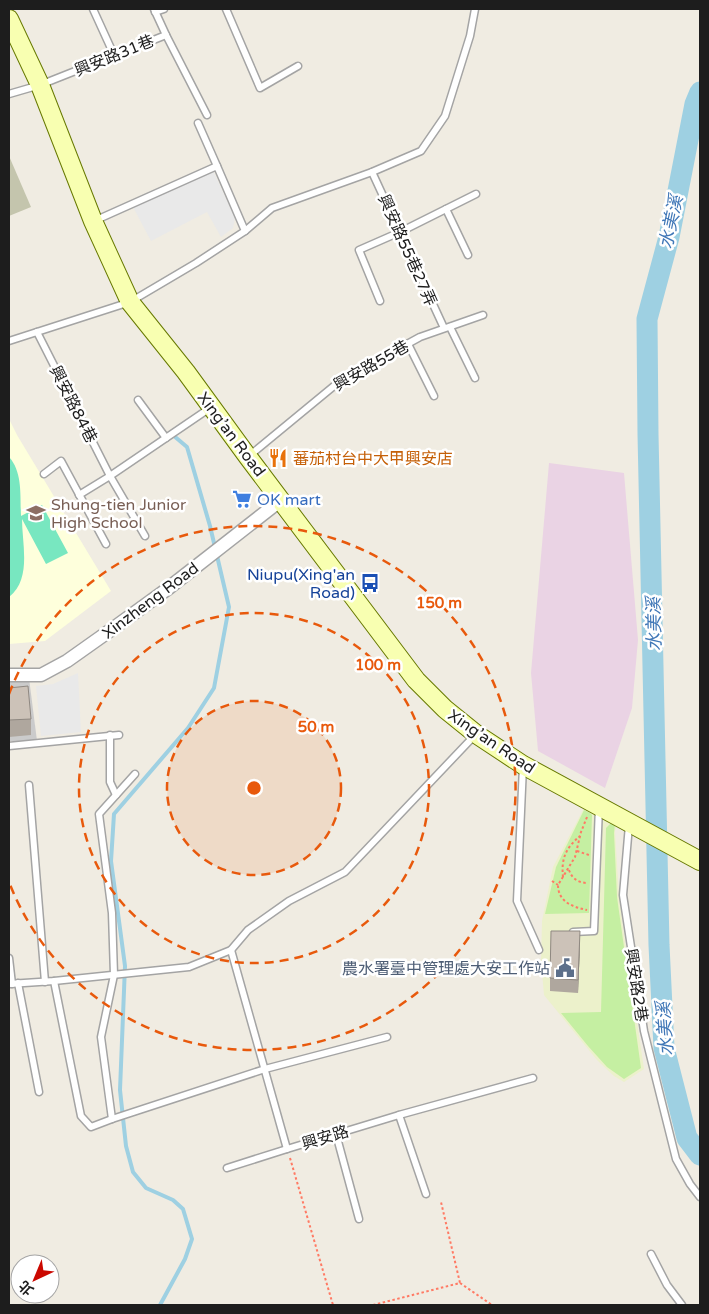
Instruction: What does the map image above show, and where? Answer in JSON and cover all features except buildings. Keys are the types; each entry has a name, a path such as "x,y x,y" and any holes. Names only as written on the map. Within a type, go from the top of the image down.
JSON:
{"street":[{"name":"Xing’an Road","path":"9,19 40,85 92,221 130,302 186,372 416,680 445,709 476,734 523,765 594,809 629,822 700,861"},
{"name":"Xinzheng Road","path":"9,675 41,675 67,661 166,590 281,500"}],"lane":[{"path":"93,9 114,55"},
{"name":"興安路31巷","path":"9,94 40,85 166,35 155,11 164,9"},
{"path":"226,9 260,88 298,66"},
{"path":"9,341 130,302 245,231 272,208 372,172 421,151 445,116 470,36 475,9"},
{"path":"166,35 207,114"},
{"path":"198,123 245,231"},
{"path":"92,221 217,166"},
{"name":"興安路55巷27弄","path":"372,172 447,328 475,378"},
{"path":"380,301 359,250 476,194"},
{"path":"446,209 468,255"},
{"name":"興安路55巷","path":"248,457 340,381 420,337 484,315"},
{"name":"興安路84巷","path":"37,332 110,476 145,536"},
{"path":"408,344 434,396"},
{"path":"138,400 166,438"},
{"path":"78,495 110,476 211,407"},
{"path":"44,474 61,461 106,544"},
{"path":"13,984 189,968 231,950 248,930 289,901 346,872 476,734"},
{"path":"110,735 110,782 116,795"},
{"path":"9,746 119,735"},
{"path":"523,765 517,901 539,950"},
{"path":"112,1119 102,1037 114,975 112,913 99,814 135,774"},
{"path":"29,785 45,982"},
{"path":"565,932 594,931 597,857 594,809"},
{"name":"興安路2巷","path":"629,822 623,895 644,1031 676,1159 690,1184 700,1197"},
{"name":"興安路","path":"231,950 287,1149 399,1115 533,1078"},
{"path":"9,958 13,984 39,1092"},
{"path":"54,981 81,1116 91,1127 264,1069 387,1037"},
{"path":"399,1115 426,1194"},
{"path":"336,1134 359,1219"},
{"path":"227,1168 287,1149"},
{"path":"651,1254 667,1285 682,1305"}],"path":[{"path":"594,809 583,825 573,862 558,885 560,896 569,904 594,911"},
{"path":"563,877 562,863 564,854 580,836"},
{"path":"577,851 597,857"},
{"path":"569,868 571,874 577,880 585,883 596,883"},
{"path":"552,881 558,885"},
{"path":"287,1149 334,1305"},
{"path":"441,1202 460,1283 492,1305"},
{"path":"373,1305 460,1283"}],"shaded area":[{"path":"9,156 31,207 9,216"},
{"path":"211,166 235,218 233,228 221,237 207,212 151,241 133,207"},
{"name":"Shung-tien Junior High School","path":"9,419 111,591 45,641 9,644"},
{"path":"549,463 624,473 638,640 632,708 605,788 538,751 531,673"},
{"path":"78,673 81,732 41,736 36,686 53,684"},
{"path":"29,678 37,741 9,741 9,679"},
{"path":"584,808 617,825 615,831 619,897 644,1069 624,1082 614,1076 597,1060 544,995 541,961 542,921 553,867"}],"green space":[{"path":"9,457 19,477 21,516 42,505 68,553 46,564 22,519 23,571 21,581 9,597"},
{"path":"584,810 592,815 589,913 545,914 556,867"},
{"path":"610,824 615,824 617,897 641,1068 624,1079 607,1067 561,1013 601,1012 606,828"}],"waterway":[{"name":"水美溪","path":"700,92 695,104 669,237 647,319 659,945 664,1048 687,1138 700,1155"},
{"path":"160,1305 185,1259 192,1239 183,1209 173,1200 146,1188 133,1172 126,1146 120,1090 125,966 111,861 114,814 188,728 214,688 229,607 210,526 187,447 174,436"}],"place":[{"name":"蕃茄村台中大甲興安店","path":"278,458"},
{"name":"OK mart","path":"242,499"},
{"name":"Shung-tien Junior High School","path":"36,513"},
{"name":"Niupu(Xing'an Road)","path":"370,583"},
{"name":"農水署臺中管理處大安工作站","path":"565,968"}]}
